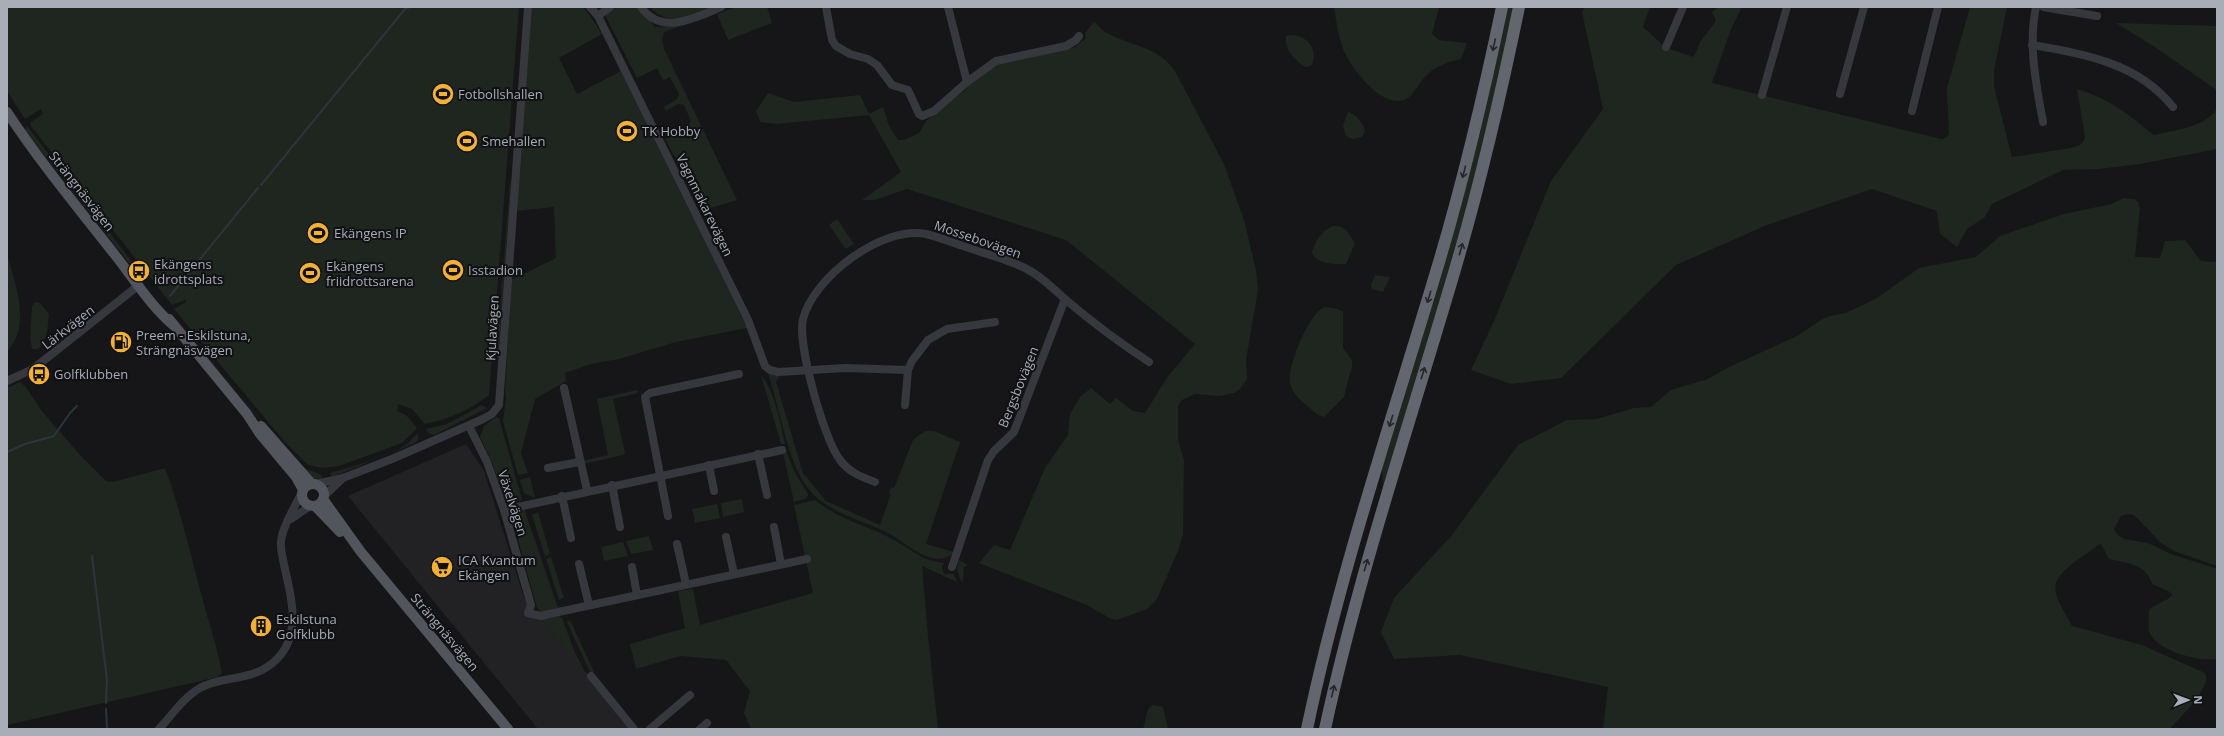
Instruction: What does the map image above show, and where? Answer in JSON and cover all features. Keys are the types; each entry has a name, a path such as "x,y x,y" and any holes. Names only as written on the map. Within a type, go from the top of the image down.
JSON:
{"highway":[{"path":"1307,729 1356,535 1451,219 1480,106 1502,7"},
{"path":"1325,729 1363,574 1470,215 1501,94 1520,7"}],"main road":[{"name":"Strängnäsvägen","path":"7,112 64,191 139,285 156,310 173,325 248,414 266,430 314,484"},
{"name":"Strängnäsvägen","path":"248,414 260,434 296,478 302,492"},
{"path":"314,484 321,488 318,502 303,500 302,492 307,486 314,484"},
{"name":"Strängnäsvägen","path":"318,502 508,729"}],"street":[{"name":"Kjulavägen","path":"314,484 342,478 469,426 492,414 499,405 528,7"},
{"name":"Vagnmakarevägen","path":"590,7 598,16 748,320 765,366 770,370 778,372 808,370 908,370"},
{"path":"598,16 610,7"},
{"path":"641,7 654,20 666,24 692,18 721,7"},
{"path":"826,7 832,40 836,46 850,54 868,59 877,66 892,85 908,90 919,114 922,116 934,111 967,82 996,61 1066,46 1076,40 1079,36"},
{"path":"948,7 967,82"},
{"path":"1666,47 1682,7"},
{"path":"1762,95 1787,7"},
{"path":"1840,94 1864,7"},
{"path":"1912,111 1938,7"},
{"path":"2036,7 2032,28 2032,45 2044,122"},
{"path":"2043,7 2097,16"},
{"path":"2032,45 2113,63 2142,78 2158,90 2173,107"},
{"name":"Mossebovägen","path":"875,482 850,471 834,452 808,370 802,330 803,319 812,297 819,287 847,263 874,244 896,235 926,234 1023,267 1040,277 1124,346 1149,362"},
{"name":"Lärkvägen","path":"7,381 33,370 139,285"},
{"name":"Bergsbovägen","path":"952,567 988,460 994,451 1014,432 1065,299"},
{"path":"905,405 908,370 920,347 941,331 995,322"},
{"path":"668,516 644,397 650,393 739,374"},
{"path":"564,388 579,462 587,490"},
{"name":"Växelvägen","path":"469,426 487,462 504,510 531,605 528,613 541,616 589,605"},
{"path":"504,510 587,490 782,450"},
{"path":"758,454 767,495"},
{"path":"548,468 579,462"},
{"path":"709,465 714,491"},
{"name":"Kjulavägen","path":"289,521 296,514 318,502 342,478"},
{"path":"612,485 620,527"},
{"path":"159,729 199,689 209,684 256,673 272,663 284,649 290,636 293,615 280,543 283,530 289,521 302,492"},
{"path":"562,496 571,538"},
{"path":"774,527 781,564"},
{"path":"726,537 734,574"},
{"path":"677,544 686,584"},
{"path":"579,564 589,605 807,559"},
{"path":"632,567 637,595"},
{"path":"591,676 634,729"},
{"path":"650,729 690,695"},
{"path":"700,729 707,723"}],"shaded area":[{"name":"Ekängens IP","path":"7,7 519,7 489,395 459,413 425,424 412,409 398,404 397,411 406,415 417,428 402,443 339,466 322,468 308,465 284,441 174,309 186,302 185,300 172,305 31,126 31,122 43,114 41,109 25,119 7,91"},
{"path":"532,7 584,7 602,34 559,58 577,94 621,71 747,328 676,342 619,359 591,364 565,373 566,381 535,399 521,453 528,473 518,475 503,421 506,398 505,390 511,280 556,258 554,207 516,211"},
{"path":"616,7 639,7 655,27 681,26 664,32 662,40 664,49 737,200 704,210 665,139 686,128 691,121 684,105 678,104 666,111 664,107 677,99 679,94 670,77 663,80 657,68 637,78 606,17 606,14"},
{"path":"650,7 712,7 696,14 672,19 664,17"},
{"path":"736,7 767,7 772,23 728,40 717,14"},
{"path":"1334,7 1439,7 1432,34 1439,40 1467,43 1461,59 1443,64 1433,70 1424,78 1408,98 1397,101 1377,93 1367,84 1351,64 1345,54 1339,37"},
{"path":"1506,7 1514,7 1487,129 1437,310 1383,490 1382,465"},
{"path":"1585,7 1650,7 1643,27 1666,48 1694,57 1700,42 1716,21 1712,12 1718,7 1742,7 1731,29 1712,83 1941,139 1946,138 1949,134 1947,88 1970,7 2007,7 1994,70 1994,86 2012,157 2071,148 2082,143 2085,137 2077,89 2100,97 2109,102 2154,135 2180,130 2197,124 2217,109 2217,149 2140,164 2098,169 2063,170 1992,204 1985,217 1967,229 1957,247 1940,234 1937,211 1872,189 1767,225 1676,265 1561,378 1511,384 1471,370 1494,321 1551,181 1603,109 1582,12"},
{"path":"1094,22 1105,32 1114,37 1152,51 1160,56 1175,71 1224,164 1244,220 1256,270 1258,290 1246,360 1247,379 1240,389 1234,393 1220,396 1195,394 1182,400 1178,406 1178,440 1184,460 1183,534 1178,551 1157,599 1147,609 1117,620 1111,619 1087,605 979,563 994,545 1010,550 1045,468 1068,435 1070,414 1081,396 1091,388 1110,404 1116,398 1133,411 1145,413 1168,376 1195,344 1066,240 907,189 875,200 862,200 901,172 869,115 776,124 760,122 756,111 768,93 794,102 860,95 869,114 883,107 889,126 898,140 904,140 919,133 926,121 966,89 972,81 994,66 1008,60 1035,56 1075,47 1086,38 1085,33"},
{"path":"2116,23 2217,26 2217,93 2215,89 2155,47"},
{"path":"1290,35 1301,37 1310,44 1314,54 1311,66 1305,67 1288,50 1286,36"},
{"path":"1348,112 1359,119 1363,125 1365,131 1362,137 1353,139 1346,136 1343,125"},
{"path":"27,126 136,267 128,262 28,134 25,129"},
{"path":"511,183 498,359 496,358"},
{"path":"2124,198 2134,199 2138,202 2140,209 2135,257 2160,258 2165,241 2185,240 2201,261 2217,262 2217,566 2174,551 2161,543 2134,515 2128,514 2121,516 2114,529 2117,534 2124,539 2148,543 2171,554 2217,569 2217,659 2200,659 2179,654 2160,644 2153,638 2149,631 2149,610 2172,595 2170,592 2152,584 2146,572 2141,568 2129,563 2109,559 2101,544 2069,567 2061,575 2055,589 2060,604 2072,626 2142,645 2205,673 2206,679 2200,694 2170,729 1603,729 1608,687 1460,655 1394,659 1381,632 1394,598 1452,535 1518,445 1567,420 1597,419 1634,408 1651,407 1671,390 1708,379 1727,368 1797,336 1821,320 1830,316 1846,313 1877,298 1919,268 1976,257 2000,236 2064,214 2111,204"},
{"path":"837,219 854,244 846,249 829,225"},
{"path":"1333,226 1344,228 1355,243 1346,264 1331,264 1322,262 1314,256 1312,252 1320,236"},
{"path":"7,253 17,291 20,317 19,329 15,341 7,352"},
{"path":"1375,275 1390,277 1383,292 1372,289 1371,285"},
{"path":"35,302 40,303 49,314 43,342 38,349 32,349 30,337 32,306"},
{"path":"165,305 292,457 304,468 320,474 323,479 317,481 309,479"},
{"path":"1325,307 1338,309 1343,312 1343,348 1352,360 1352,366 1344,397 1324,417 1316,413 1297,396 1291,387 1290,375 1300,341 1306,329 1312,319"},
{"path":"768,373 780,375 776,382 803,473 826,501 880,525 891,494 889,493 891,487 894,488 913,440 926,431 934,431 960,442 926,544 954,552 945,558 926,556 912,549 890,534 842,514 820,501 803,481 792,457"},
{"path":"761,375 770,389 785,444 781,444"},
{"path":"20,382 26,387 41,410 80,455 106,481 113,482 165,468 182,520 218,657 222,673 218,677 7,725 7,388"},
{"path":"637,390 638,393 613,399 625,453 623,455 584,464 583,461 608,455 597,399"},
{"path":"482,405 487,408 434,435 428,433 426,429 447,424"},
{"path":"496,417 499,418 522,500 509,504 504,500 492,462 480,437 484,426"},
{"path":"418,433 418,440 415,443 391,453 407,444"},
{"path":"466,444 484,471 524,598 633,729 538,729 348,496"},
{"path":"786,450 794,471 808,494 807,498 794,502 783,453"},
{"path":"379,458 332,477 330,473 359,465"},
{"path":"530,477 535,498 524,493 520,480"},
{"path":"742,499 744,512 723,517 721,503"},
{"path":"815,500 844,518 884,535 923,557 944,563 942,567 944,574 954,574 957,582 922,566 938,729 751,729 744,713 750,691 726,660 680,656 636,669 630,644 685,628 678,591 693,589 700,625 813,593 794,505"},
{"path":"717,504 720,518 695,523 692,509"},
{"path":"524,508 558,608 541,612 537,608 515,527 510,521 510,514 514,510"},
{"path":"538,512 550,554 545,556 532,515"},
{"path":"649,536 653,550 631,554 626,541"},
{"path":"623,542 628,556 604,561 601,547"},
{"path":"551,557 564,598 559,600 546,559"},
{"path":"959,560 968,565 964,567 963,581 961,581 957,569"},
{"path":"559,616 562,618 575,653 585,672 541,619"},
{"path":"570,620 594,672 591,674 567,622"},
{"path":"1153,705 1163,707 1168,729 1143,729 1148,709"}],"waterway":[{"path":"261,185 405,9 410,7"},
{"path":"170,296 258,188"},
{"path":"7,452 25,444 54,436 70,413 77,406"},
{"path":"92,556 107,680 106,703"},
{"path":"106,709 107,729"}],"place":[{"name":"Fotbollshallen","path":"443,94"},
{"name":"TK Hobby","path":"627,131"},
{"name":"Smehallen","path":"467,141"},
{"name":"Ekängens IP","path":"318,233"},
{"name":"Isstadion","path":"453,270"},
{"name":"Ekängens idrottsplats","path":"139,271"},
{"name":"Ekängens friidrottsarena","path":"310,273"},
{"name":"Preem - Eskilstuna, Strängnäsvägen","path":"121,342"},
{"name":"Golfklubben","path":"39,374"},
{"name":"ICA Kvantum Ekängen","path":"442,567"},
{"name":"Eskilstuna Golfklubb","path":"261,626"}]}
